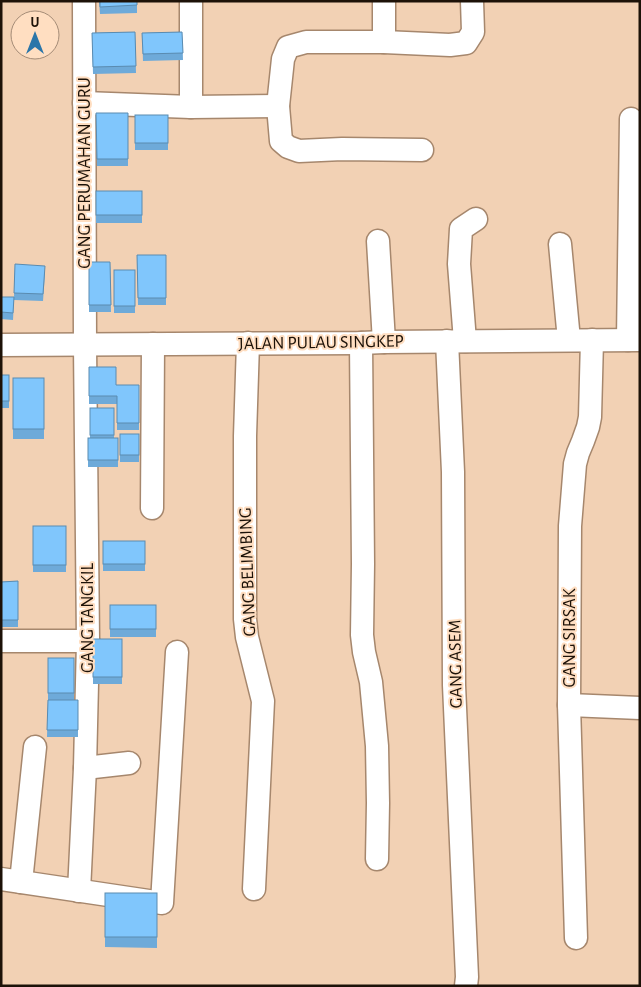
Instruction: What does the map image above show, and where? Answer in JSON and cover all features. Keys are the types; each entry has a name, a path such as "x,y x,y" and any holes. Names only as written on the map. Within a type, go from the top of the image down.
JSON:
{"street":[{"name":"GANG PERUMAHAN GURU","path":"84,1 85,345"},
{"path":"191,1 191,107"},
{"path":"384,1 384,42"},
{"path":"422,150 342,149 299,151 288,147 282,141 278,106 283,59 288,47 306,42 384,42 450,45 466,43 473,32 472,1"},
{"path":"84,103 191,107 278,106"},
{"path":"631,119 634,340"},
{"name":"GANG ASEM","path":"466,986 468,977 454,686 453,472 461,229 476,219"},
{"path":"378,241 384,342"},
{"path":"560,244 569,340"},
{"name":"GANG SIRSAK","path":"576,938 569,705 570,526 575,464 590,417 592,340"},
{"name":"JALAN PULAU SINGKEP","path":"1,345 634,340"},
{"name":"GANG BELIMBING","path":"248,343 245,436 245,619 247,638 263,701 254,889"},
{"path":"360,343 362,635 371,682 377,746 377,859"},
{"path":"152,508 153,344"},
{"name":"GANG TANGKIL","path":"79,891 85,768 88,641 85,345"},
{"path":"1,641 88,641"},
{"path":"35,746 11,881 162,903 177,652"},
{"path":"569,705 640,708"},
{"path":"85,768 129,763"}],"building":[{"path":"100,1 137,1 137,5 100,7"},
{"path":"135,32 136,66 93,67 92,33"},
{"path":"182,32 183,53 143,54 142,33"},
{"path":"96,113 128,113 128,159 97,159"},
{"path":"135,115 168,115 168,143 135,143"},
{"path":"96,191 142,191 142,215 96,215"},
{"path":"137,255 166,255 166,298 138,298"},
{"path":"89,262 110,262 111,305 89,305"},
{"path":"15,264 45,266 43,294 14,293"},
{"path":"114,270 135,270 135,306 114,306"},
{"path":"1,297 14,297 13,313 1,312"},
{"path":"89,367 116,367 116,385 139,385 139,423 117,423 117,396 89,396"},
{"path":"1,375 9,375 9,401 1,401"},
{"path":"13,378 44,378 44,429 13,429"},
{"path":"90,408 114,408 114,435 90,435"},
{"path":"120,434 139,434 139,455 120,455"},
{"path":"88,438 118,438 118,460 88,460"},
{"path":"33,526 66,526 66,565 33,565"},
{"path":"103,541 145,541 145,564 103,564"},
{"path":"18,581 18,620 1,620 1,582"},
{"path":"110,605 156,605 156,629 110,629"},
{"path":"93,639 122,639 122,677 93,677"},
{"path":"48,658 74,658 74,693 48,693"},
{"path":"48,700 78,700 78,730 47,730"},
{"path":"105,893 157,893 157,937 105,937"}]}
